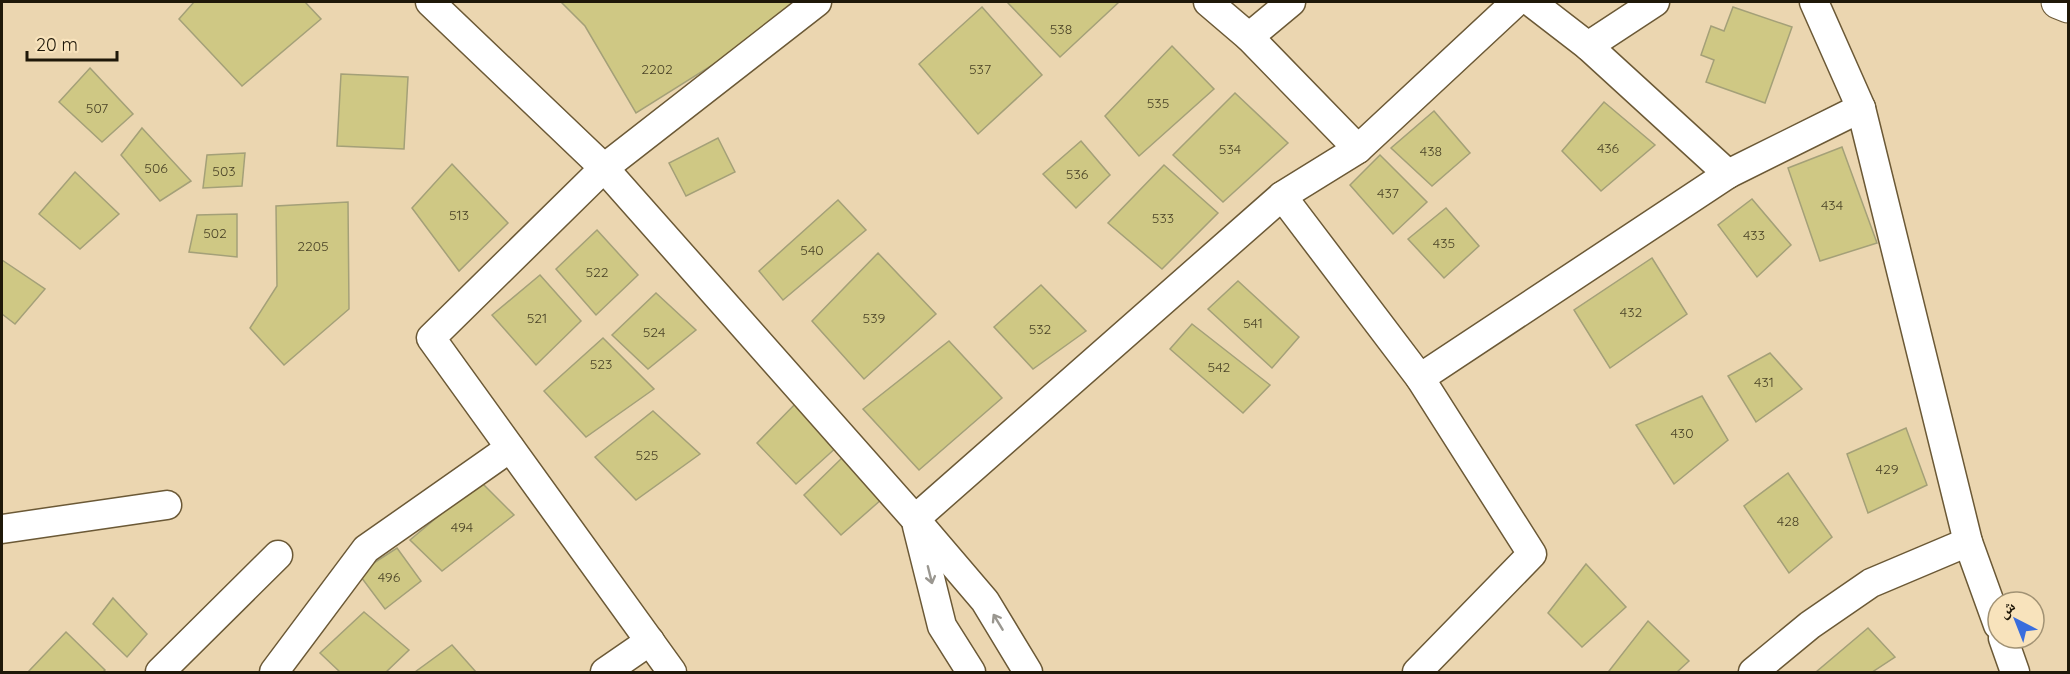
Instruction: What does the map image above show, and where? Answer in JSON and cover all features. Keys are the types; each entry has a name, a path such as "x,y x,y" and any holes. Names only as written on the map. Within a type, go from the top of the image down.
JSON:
{"street":[{"path":"430,2 604,168 985,601 1028,672"},
{"path":"672,672 431,338 604,168 817,2"},
{"path":"1208,2 1249,37 1358,149"},
{"path":"1249,37 1291,2"},
{"path":"915,519 1282,196 1358,149 1516,2"},
{"path":"1531,2 1588,46 1728,174"},
{"path":"1588,46 1655,2"},
{"path":"1814,2 1861,108 1968,542 1986,592"},
{"path":"2058,2 2068,6"},
{"path":"1420,378 1728,174 1861,108"},
{"path":"1282,196 1420,378 1532,554 1417,672"},
{"path":"274,672 366,549 510,448"},
{"path":"2,529 167,505"},
{"path":"915,519 942,626 972,672"},
{"path":"1753,672 1810,625 1871,583 1968,542"},
{"path":"160,672 278,555"},
{"path":"605,672 650,641"},
{"path":"2007,650 2015,672"}],"building":[{"path":"194,2 305,2 321,19 242,86 179,19"},
{"path":"561,2 813,2 636,113 585,26"},
{"path":"1007,2 1119,2 1060,57"},
{"path":"982,7 1042,75 978,134 919,64"},
{"path":"1733,7 1792,27 1765,103 1706,82 1714,60 1701,55 1711,26 1724,31"},
{"path":"1172,46 1214,89 1139,156 1105,116"},
{"path":"90,68 133,114 102,142 59,102"},
{"path":"341,74 408,77 404,149 337,146"},
{"path":"1235,93 1288,143 1223,202 1173,155"},
{"path":"1604,102 1655,145 1601,191 1562,151"},
{"path":"1434,111 1470,153 1432,186 1391,148"},
{"path":"142,128 191,181 160,201 121,155"},
{"path":"718,138 735,172 686,196 669,163"},
{"path":"1081,141 1110,175 1076,208 1043,174"},
{"path":"1842,147 1877,243 1820,261 1788,168"},
{"path":"245,153 242,186 203,188 207,155"},
{"path":"1380,155 1427,202 1393,234 1350,185"},
{"path":"452,164 508,223 459,271 412,208"},
{"path":"1164,165 1218,213 1162,269 1108,223"},
{"path":"75,172 119,214 80,249 39,214"},
{"path":"1752,199 1791,245 1757,277 1718,225"},
{"path":"838,200 866,230 783,300 759,271"},
{"path":"348,202 349,309 284,365 250,328 277,286 276,206"},
{"path":"1446,208 1479,246 1444,278 1408,239"},
{"path":"237,214 237,257 189,252 197,215"},
{"path":"597,230 638,275 596,315 556,269"},
{"path":"878,253 936,314 864,379 812,321"},
{"path":"1652,258 1687,314 1610,368 1574,310"},
{"path":"2,260 45,289 15,324 2,314"},
{"path":"540,275 581,321 536,365 492,315"},
{"path":"1238,281 1299,337 1272,368 1208,309"},
{"path":"1041,285 1086,331 1033,369 994,327"},
{"path":"656,293 696,330 648,369 612,335"},
{"path":"1192,324 1270,385 1243,413 1170,349"},
{"path":"603,338 654,389 586,437 544,391"},
{"path":"949,341 1002,398 919,470 863,409"},
{"path":"1770,353 1802,389 1756,422 1728,376"},
{"path":"1702,396 1728,440 1674,484 1636,425"},
{"path":"800,399 839,445 796,484 757,443"},
{"path":"653,411 700,454 636,500 595,457"},
{"path":"1906,428 1927,485 1868,513 1847,454"},
{"path":"846,454 882,499 841,535 804,495"},
{"path":"1788,473 1832,537 1789,573 1744,506"},
{"path":"480,481 514,515 442,571 410,540"},
{"path":"397,548 421,581 385,609 358,573"},
{"path":"1586,564 1626,607 1582,647 1548,613"},
{"path":"113,598 147,634 127,657 93,624"},
{"path":"364,612 409,650 386,672 340,672 320,653"},
{"path":"1648,621 1689,661 1677,672 1609,671"},
{"path":"1868,628 1895,657 1874,671 1876,672 1816,672"},
{"path":"66,632 105,670 103,672 28,672"},
{"path":"452,645 476,672 415,672"}]}
